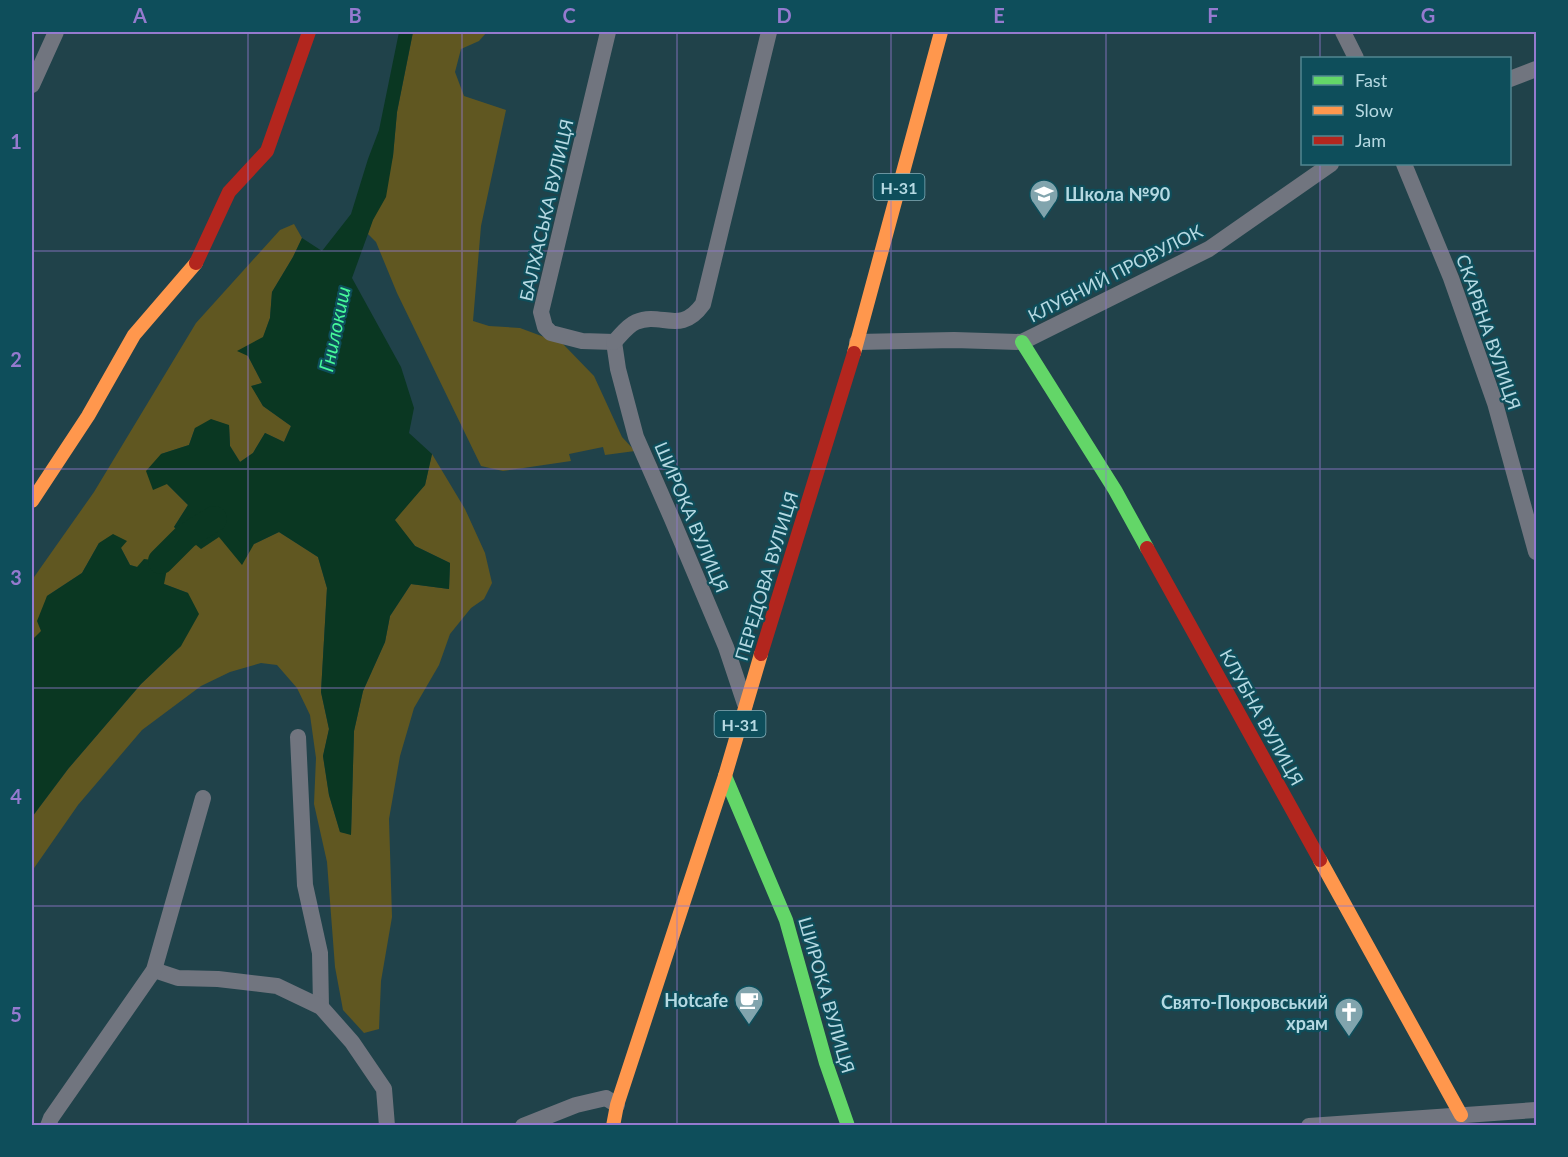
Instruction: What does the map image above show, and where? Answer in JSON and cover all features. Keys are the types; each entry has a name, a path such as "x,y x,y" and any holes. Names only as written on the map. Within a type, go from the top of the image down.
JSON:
{"main road":[{"path":"32,501 88,416 134,335 197,261 229,192 267,151 309,32"},
{"name":"ПЕРЕДОВА ВУЛИЦЯ","path":"608,1125 617,1105 725,776 857,342 941,32"},
{"name":"КЛУБНА ВУЛИЦЯ","path":"1022,342 1121,501 1461,1115"},
{"name":"ШИРОКА ВУЛИЦЯ","path":"725,776 786,920 825,1063 848,1125"},
{"name":"Н-31","path":"613,1125 617,1105"}],"street":[{"path":"32,85 56,32"},
{"name":"БАЛХАСЬКА ВУЛИЦЯ","path":"608,32 541,312 542,320 550,333 582,340 614,342"},
{"path":"614,342 638,321 682,321 698,311 703,304 769,32"},
{"path":"1343,32 1356,57"},
{"path":"1511,78 1536,69"},
{"name":"КЛУБНИЙ ПРОВУЛОК","path":"857,342 954,340 1022,342 1209,249 1330,165"},
{"name":"СКАРБНА ВУЛИЦЯ","path":"1404,165 1451,278 1495,404 1536,552"},
{"name":"ШИРОКА ВУЛИЦЯ","path":"614,342 618,369 636,437 726,647 746,704"},
{"path":"298,737 305,885 321,953 321,1007"},
{"path":"48,1125 154,970 203,798"},
{"path":"154,970 178,978 218,979 277,986 321,1007 352,1042 384,1089 387,1125"},
{"path":"523,1125 576,1105 606,1098 617,1105"},
{"path":"1309,1125 1536,1110"}],"shaded area":[{"path":"413,32 487,32 479,41 461,49 455,72 464,96 506,110 481,226 473,321 489,326 520,328 563,344 594,376 622,437 635,451 605,455 603,447 569,454 571,461 503,471 481,466 397,293 376,242 368,234 393,156 397,112"},
{"path":"294,224 302,238 272,292 270,318 263,338 248,356 262,383 252,386 263,406 291,426 284,442 265,433 253,453 240,462 230,446 229,425 195,428 189,445 161,454 167,484 188,505 174,527 186,536 219,537 254,544 279,532 318,557 327,588 321,692 329,729 323,756 329,795 340,832 351,834 354,731 363,691 385,642 390,616 411,584 449,589 450,563 415,546 394,520 425,485 432,454 465,509 485,553 492,583 484,599 471,608 450,634 439,665 414,708 400,756 389,819 392,917 381,981 379,1029 364,1033 343,1010 335,967 327,862 314,804 316,758 310,715 297,688 277,665 261,663 230,672 201,686 142,730 78,805 32,871 32,817 68,769 141,684 181,646 188,593 164,584 130,565 121,548 99,543 82,573 47,596 41,632 32,640 32,580 94,492 196,323 280,230"}],"water":[{"path":"399,32 413,32 397,112 386,197 373,220 352,278 401,367 414,408 409,433 432,454 425,485 395,520 415,546 450,563 449,589 411,584 390,616 385,642 363,691 354,731 351,835 340,832 329,795 323,756 329,729 321,692 327,588 318,557 279,532 254,544 242,565 219,537 201,549 174,527 188,505 167,484 153,490 146,471 161,454 189,445 195,428 211,419 229,425 230,446 240,462 253,453 265,433 284,442 291,426 263,406 251,386 262,383 248,356 237,351 263,337 270,318 272,292 302,238 322,251 351,214 379,130"},
{"path":"113,534 127,541 121,548 130,565 137,567 144,559 161,561 167,569 164,584 188,593 199,614 181,646 141,684 68,769 32,817 32,640 41,631 37,621 47,596 82,573 99,543"}],"waterway":[{"name":"Гнилокиш","path":"161,561 186,536 214,519"}],"traffic: fast":[{"path":"1022,342 1115,490 1147,548"},
{"path":"725,776 786,920 826,1063 848,1126"}],"traffic: slow":[{"path":"854,353 941,32"},
{"path":"32,501 88,416 134,335 196,263"},
{"path":"613,1126 617,1105 725,776 761,654"},
{"path":"1320,860 1461,1115"}],"traffic: jam":[{"path":"196,263 229,192 267,151 309,32"},
{"path":"761,654 854,353"},
{"path":"1147,548 1320,860"}],"place":[{"name":"Школа №90","path":"1044,220"},
{"name":"Hotcafe","path":"749,1026"},
{"name":"Свято-Покровський храм","path":"1349,1038"}]}
